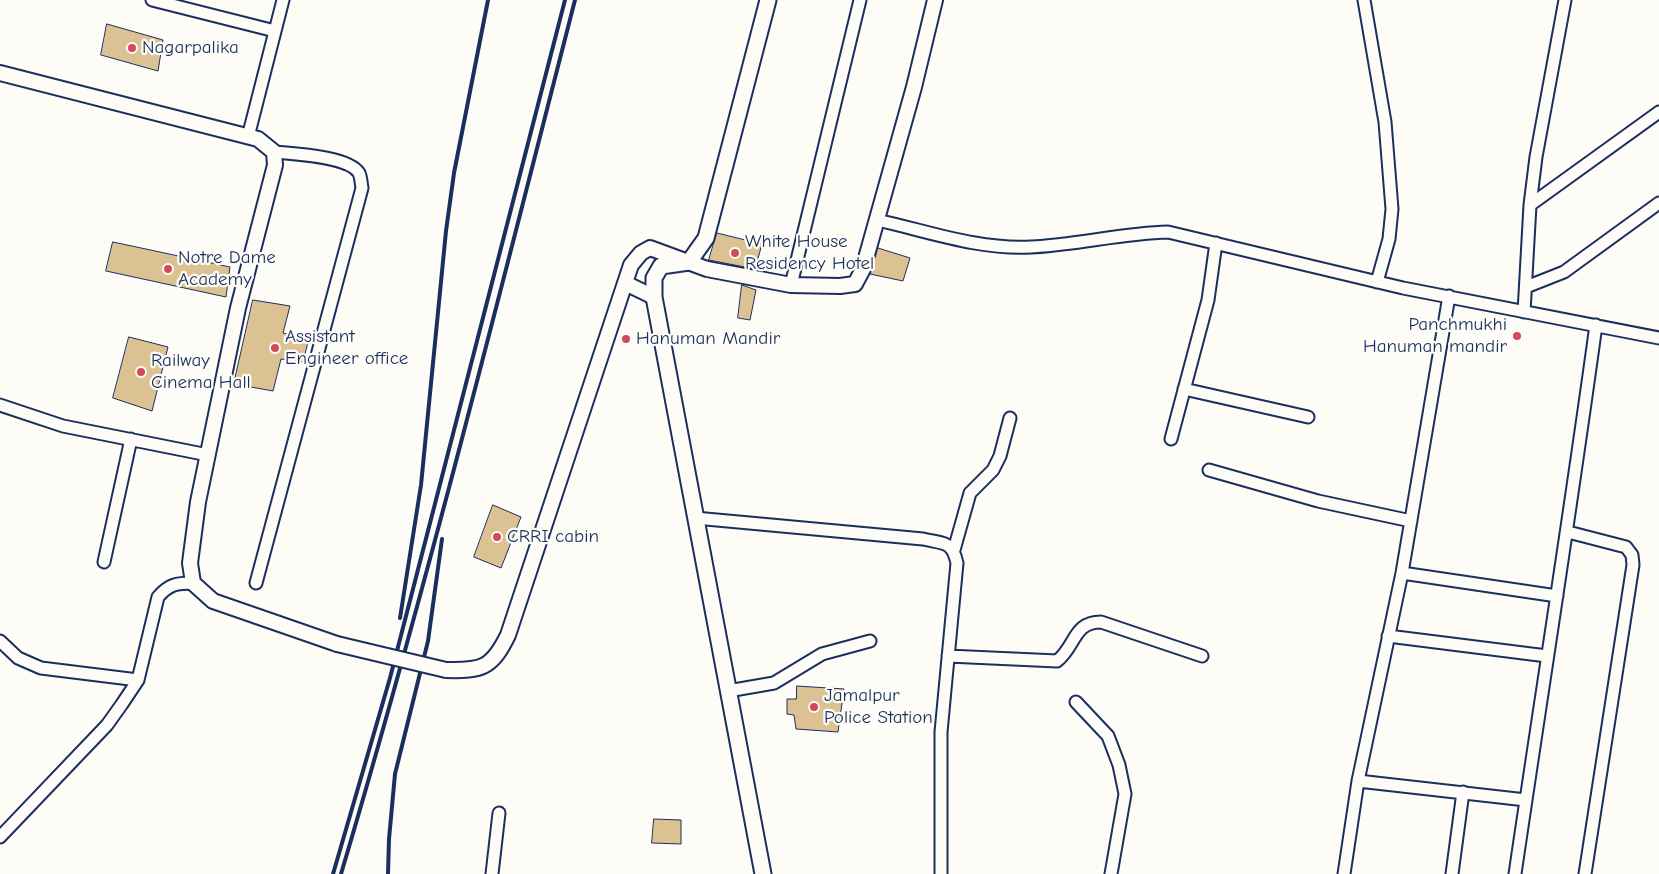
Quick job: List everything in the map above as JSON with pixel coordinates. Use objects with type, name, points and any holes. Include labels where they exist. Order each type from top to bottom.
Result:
[{"type":"main road","points":[[762,874],[654,297],[654,278],[662,266],[689,262],[706,238],[768,0]]},
{"type":"street","points":[[152,0],[275,31]]},
{"type":"street","points":[[248,137],[283,0]]},
{"type":"street","points":[[792,285],[860,0]]},
{"type":"street","points":[[274,152],[275,165],[238,308],[208,456],[190,563],[193,583],[212,601],[337,644],[446,670],[468,671],[487,665],[498,656],[508,636],[631,265],[641,253],[650,248],[707,269],[792,285],[840,286],[855,284],[863,269],[877,220],[914,87],[935,0]]},
{"type":"street","points":[[1364,0],[1385,122],[1392,209],[1390,239],[1377,282]]},
{"type":"street","points":[[1524,312],[1530,205],[1536,157],[1565,0]]},
{"type":"street","points":[[0,73],[258,139],[274,152],[329,159],[350,164],[360,174],[362,188],[256,583]]},
{"type":"street","points":[[1530,205],[1659,112]]},
{"type":"street","points":[[1526,287],[1564,272],[1659,204]]},
{"type":"street","points":[[877,220],[981,244],[1004,247],[1032,248],[1141,232],[1168,232],[1377,282],[1659,338]]},
{"type":"street","points":[[1171,439],[1208,300],[1216,243]]},
{"type":"street","points":[[625,283],[654,297]]},
{"type":"street","points":[[1344,874],[1358,781],[1402,574],[1449,296]]},
{"type":"street","points":[[1515,874],[1547,656],[1568,532],[1596,325]]},
{"type":"street","points":[[1184,389],[1308,417]]},
{"type":"street","points":[[0,405],[63,426],[208,456]]},
{"type":"street","points":[[941,874],[940,766],[957,563],[954,550],[970,493],[993,470],[1000,456],[1010,418]]},
{"type":"street","points":[[104,562],[131,440]]},
{"type":"street","points":[[1209,470],[1318,501],[1411,521]]},
{"type":"street","points":[[695,518],[923,539],[948,545],[954,550]]},
{"type":"street","points":[[1568,532],[1626,547],[1632,555],[1633,565],[1585,874]]},
{"type":"street","points":[[1402,574],[1557,596]]},
{"type":"street","points":[[0,837],[107,725],[138,680],[158,597],[166,587],[176,583],[193,583]]},
{"type":"street","points":[[948,656],[1057,661],[1066,654],[1080,628],[1089,622],[1100,622],[1202,656]]},
{"type":"street","points":[[1388,636],[1547,656]]},
{"type":"street","points":[[0,641],[18,658],[41,668],[138,680]]},
{"type":"street","points":[[728,691],[774,683],[822,654],[870,641]]},
{"type":"street","points":[[1076,702],[1108,736],[1124,782],[1125,794],[1112,874]]},
{"type":"street","points":[[1358,781],[1526,800]]},
{"type":"street","points":[[1452,874],[1463,792]]},
{"type":"street","points":[[492,874],[499,813]]},
{"type":"building","name":"Nagarpalika","points":[[107,24],[163,40],[158,71],[101,55]]},
{"type":"building","name":"White House Residency Hotel","points":[[717,233],[762,244],[755,269],[709,260]]},
{"type":"building","name":"Notre Dame Academy","points":[[113,242],[230,267],[226,297],[106,271]]},
{"type":"building","points":[[878,248],[910,258],[903,281],[870,274]]},
{"type":"building","points":[[742,285],[756,290],[750,320],[738,318]]},
{"type":"building","name":"Assistant Engineer office","points":[[253,300],[290,306],[283,333],[309,338],[303,362],[281,359],[273,391],[234,384]]},
{"type":"building","name":"Railway Cinema Hall","points":[[129,337],[168,347],[152,411],[113,398]]},
{"type":"building","name":"CRRI cabin","points":[[493,505],[521,517],[501,568],[474,557]]},
{"type":"building","name":"Jamalpur Police Station","points":[[797,686],[844,689],[838,732],[796,729],[794,715],[787,714],[787,699],[796,699]]},
{"type":"building","points":[[654,819],[681,820],[681,844],[652,843]]},
{"type":"railway","points":[[400,618],[421,485],[446,231],[454,173],[488,0]]},
{"type":"railway","points":[[333,874],[390,678],[565,0]]},
{"type":"railway","points":[[341,874],[433,547],[575,0]]},
{"type":"railway","points":[[388,874],[395,774],[428,641],[442,539]]},
{"type":"place","name":"Nagarpalika","points":[[132,48]]},
{"type":"place","name":"White House Residency Hotel","points":[[735,253]]},
{"type":"place","name":"Notre Dame Academy","points":[[168,269]]},
{"type":"place","name":"Panchmukhi Hanuman mandir","points":[[1517,336]]},
{"type":"place","name":"Hanuman Mandir","points":[[626,339]]},
{"type":"place","name":"Assistant Engineer office","points":[[275,348]]},
{"type":"place","name":"Railway Cinema Hall","points":[[141,372]]},
{"type":"place","name":"CRRI cabin","points":[[497,537]]},
{"type":"place","name":"Jamalpur Police Station","points":[[814,707]]}]
